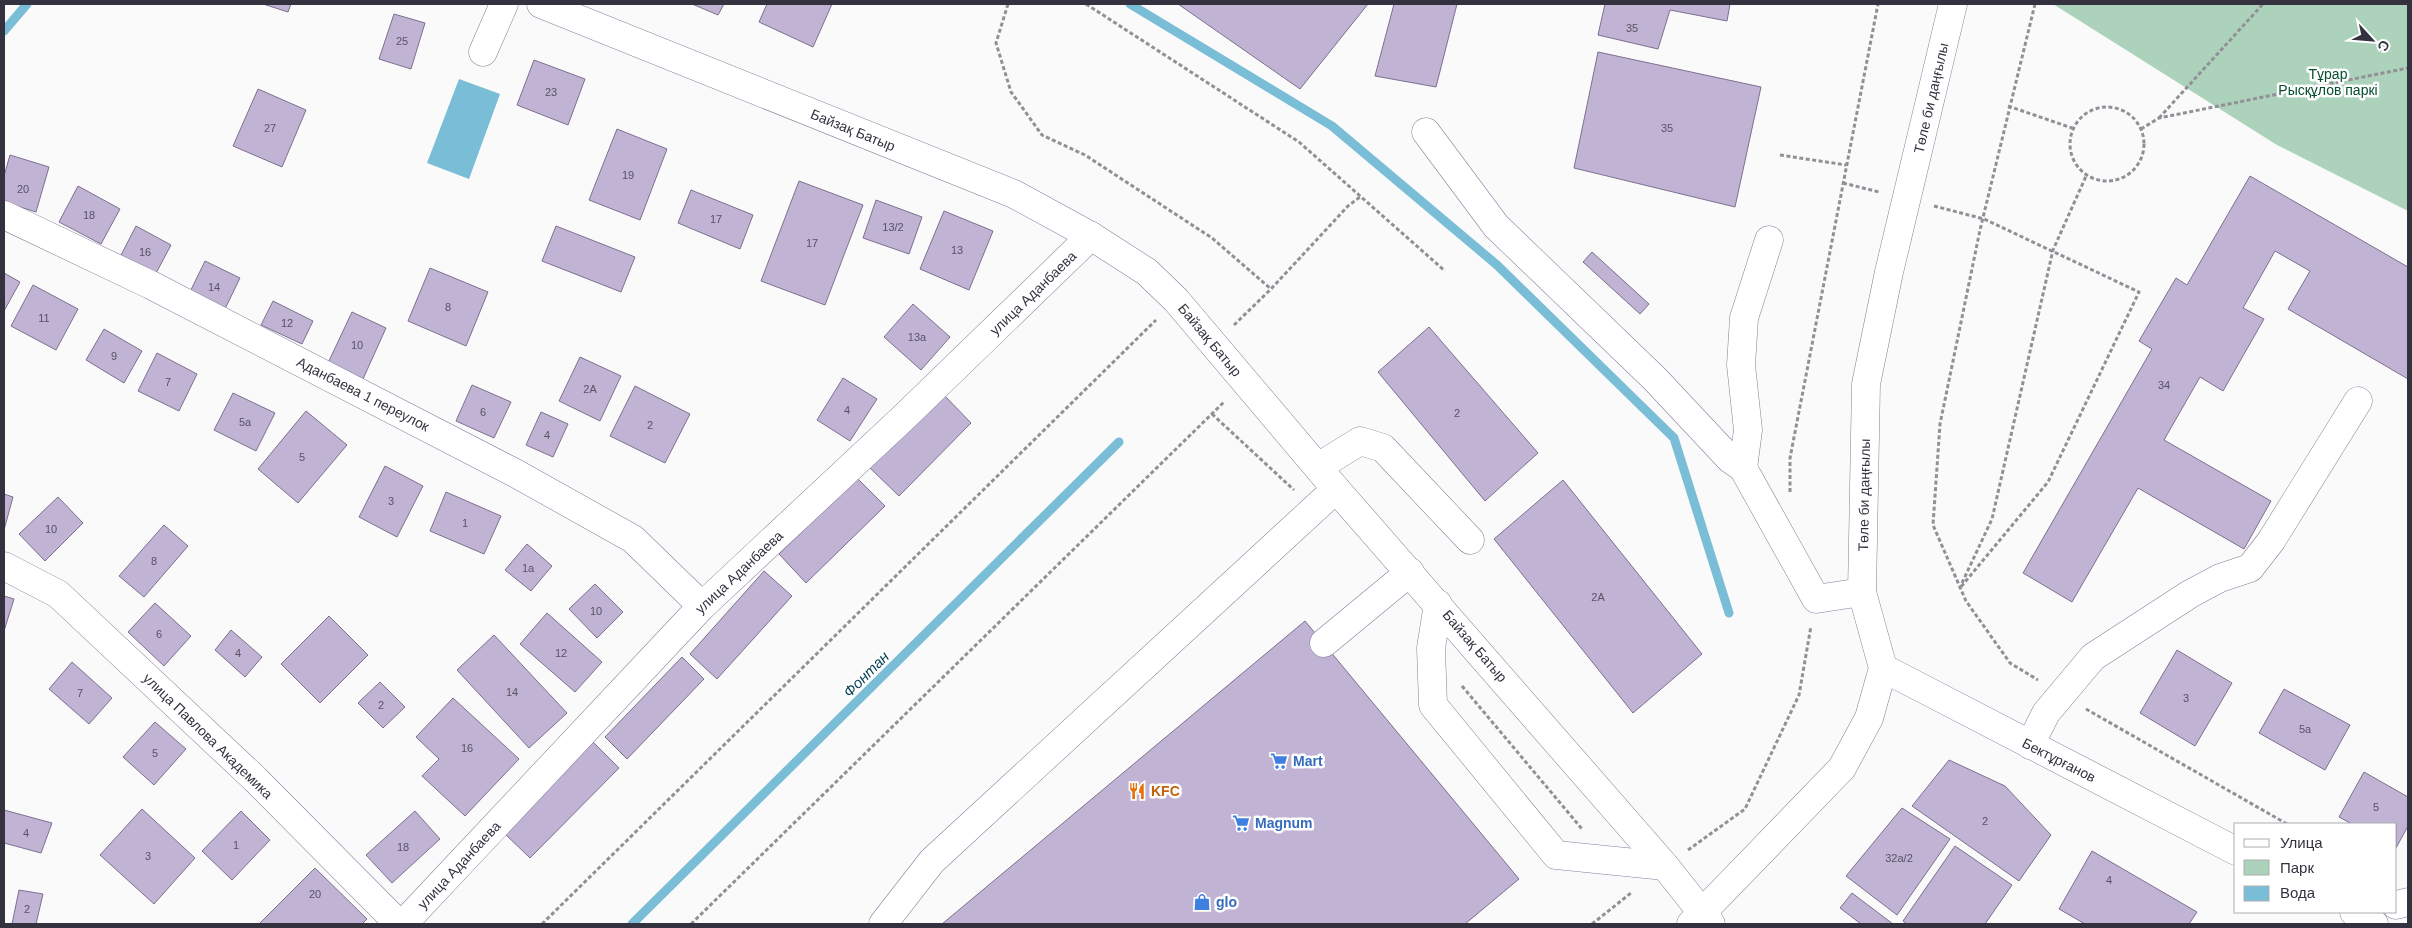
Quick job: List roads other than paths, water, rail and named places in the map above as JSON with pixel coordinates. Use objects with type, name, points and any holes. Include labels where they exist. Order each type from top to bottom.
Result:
[{"type":"street","points":[[483,52],[504,4]]},
{"type":"street","name":"Байзақ Батыр","points":[[541,4],[1014,194],[1092,236],[1147,272],[1176,300],[1336,489],[1665,866],[1702,920]]},
{"type":"street","name":"Төле би даңғылы","points":[[1883,668],[1862,592],[1866,384],[1953,4]]},
{"type":"street","points":[[1426,132],[1496,226],[1655,379],[1730,459],[1743,468],[1816,599],[1862,592]]},
{"type":"street","name":"Аданбаева 1 переулок","points":[[4,215],[151,285],[524,478],[633,539],[702,606]]},
{"type":"street","name":"улица Аданбаева","points":[[403,924],[702,606],[902,419],[1092,236]]},
{"type":"street","points":[[1743,468],[1748,430],[1741,364],[1744,318],[1769,240]]},
{"type":"street","points":[[2030,745],[2046,713],[2092,657],[2190,594],[2220,578],[2250,568],[2271,541],[2358,401]]},
{"type":"street","points":[[1318,467],[1360,441],[1383,448],[1470,540]]},
{"type":"street","points":[[883,924],[932,861],[1336,489]]},
{"type":"street","name":"улица Павлова Академика","points":[[4,566],[58,594],[255,779],[399,924]]},
{"type":"street","points":[[1324,644],[1410,572]]},
{"type":"street","points":[[1438,604],[1430,648],[1433,705],[1556,855],[1665,866]]},
{"type":"street","points":[[1702,920],[1842,768],[1869,718],[1883,668]]},
{"type":"street","name":"Бектұрғанов","points":[[1883,668],[2234,850]]},
{"type":"water","points":[[459,79],[500,94],[469,179],[427,163]]},
{"type":"waterway","points":[[4,31],[27,4]]},
{"type":"waterway","points":[[1130,4],[1332,126],[1497,265],[1674,438],[1729,613]]},
{"type":"waterway","name":"Фонтан","points":[[632,924],[1119,442]]},
{"type":"place","name":"Mart","points":[[1279,761]]},
{"type":"place","name":"KFC","points":[[1137,791]]},
{"type":"place","name":"Magnum","points":[[1241,823]]},
{"type":"place","name":"glo","points":[[1202,902]]},
{"type":"park label","name":"Тұрар Рысқұлов паркі","points":[[2328,82]]}]
